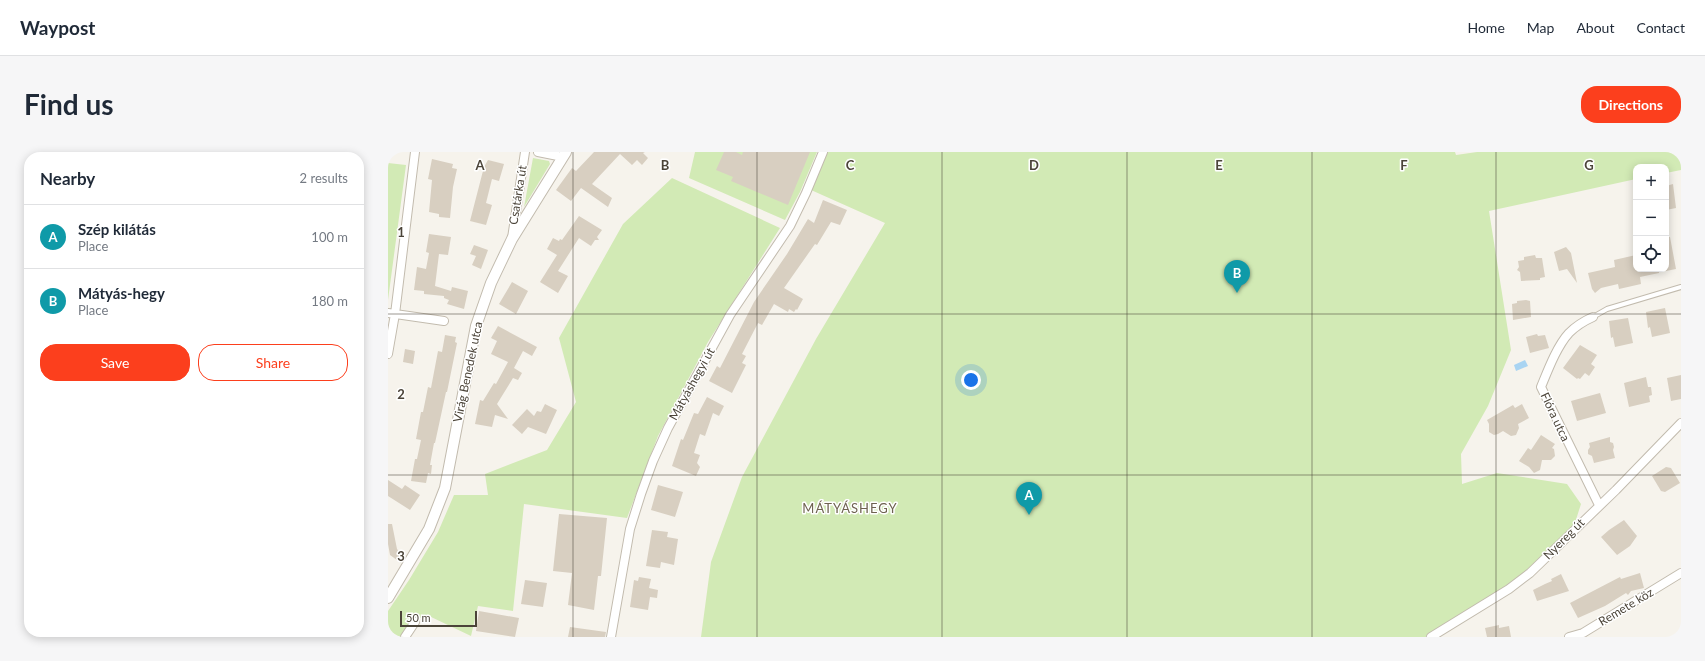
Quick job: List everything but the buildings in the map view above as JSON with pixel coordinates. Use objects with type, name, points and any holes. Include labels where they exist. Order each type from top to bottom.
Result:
[{"type":"street","points":[[388,354],[392,314],[415,152]]},
{"type":"street","name":"Csatárka út","points":[[512,239],[525,152]]},
{"type":"street","points":[[538,152],[564,154]]},
{"type":"street","name":"Mátyáshegyi út","points":[[611,637],[630,529],[653,462],[668,428],[730,315],[790,226],[823,152]]},
{"type":"street","name":"Virág Benedek utca","points":[[389,595],[429,529],[445,488],[476,326],[491,283],[512,239],[564,154]]},
{"type":"street","points":[[392,314],[444,321]]},
{"type":"street","name":"Flóra utca","points":[[1593,317],[1578,325],[1568,334],[1554,358],[1541,387],[1599,505]]},
{"type":"street","name":"Nyereg út","points":[[1431,637],[1509,589],[1530,573],[1616,490],[1681,423]]},
{"type":"street","name":"Remete köz","points":[[1569,637],[1583,633],[1681,573]]},
{"type":"street","points":[[404,637],[415,622]]},
{"type":"lane","name":"Flóra utca","points":[[1593,317],[1607,309],[1681,287]]},
{"type":"green space","points":[[695,152],[817,152],[800,192],[785,220],[689,178]]},
{"type":"green space","points":[[827,152],[1455,152],[1456,155],[1477,152],[1681,152],[1681,170],[1669,172],[1669,164],[1633,164],[1633,180],[1489,211],[1511,350],[1488,406],[1461,454],[1462,484],[1497,473],[1567,484],[1581,504],[1572,532],[1530,573],[1431,637],[701,637],[711,562],[742,477],[816,339],[885,223],[811,190]]},
{"type":"green space","points":[[533,158],[549,161],[550,164],[524,207]]},
{"type":"green space","points":[[388,163],[406,165],[388,300]]},
{"type":"green space","points":[[672,178],[780,228],[708,342],[658,436],[627,518],[524,504],[513,611],[478,606],[471,636],[429,616],[414,619],[401,637],[388,637],[388,611],[438,532],[454,495],[488,495],[485,474],[547,450],[576,402],[559,338],[623,224]]},
{"type":"water","points":[[1525,360],[1528,366],[1516,371],[1514,365]]},
{"type":"place","name":"Mátyás-hegy","points":[[1237,293]]},
{"type":"place","name":"Szép kilátás","points":[[1029,515]]},
{"type":"district","name":"MÁTYÁSHEGY","points":[[850,508]]}]
